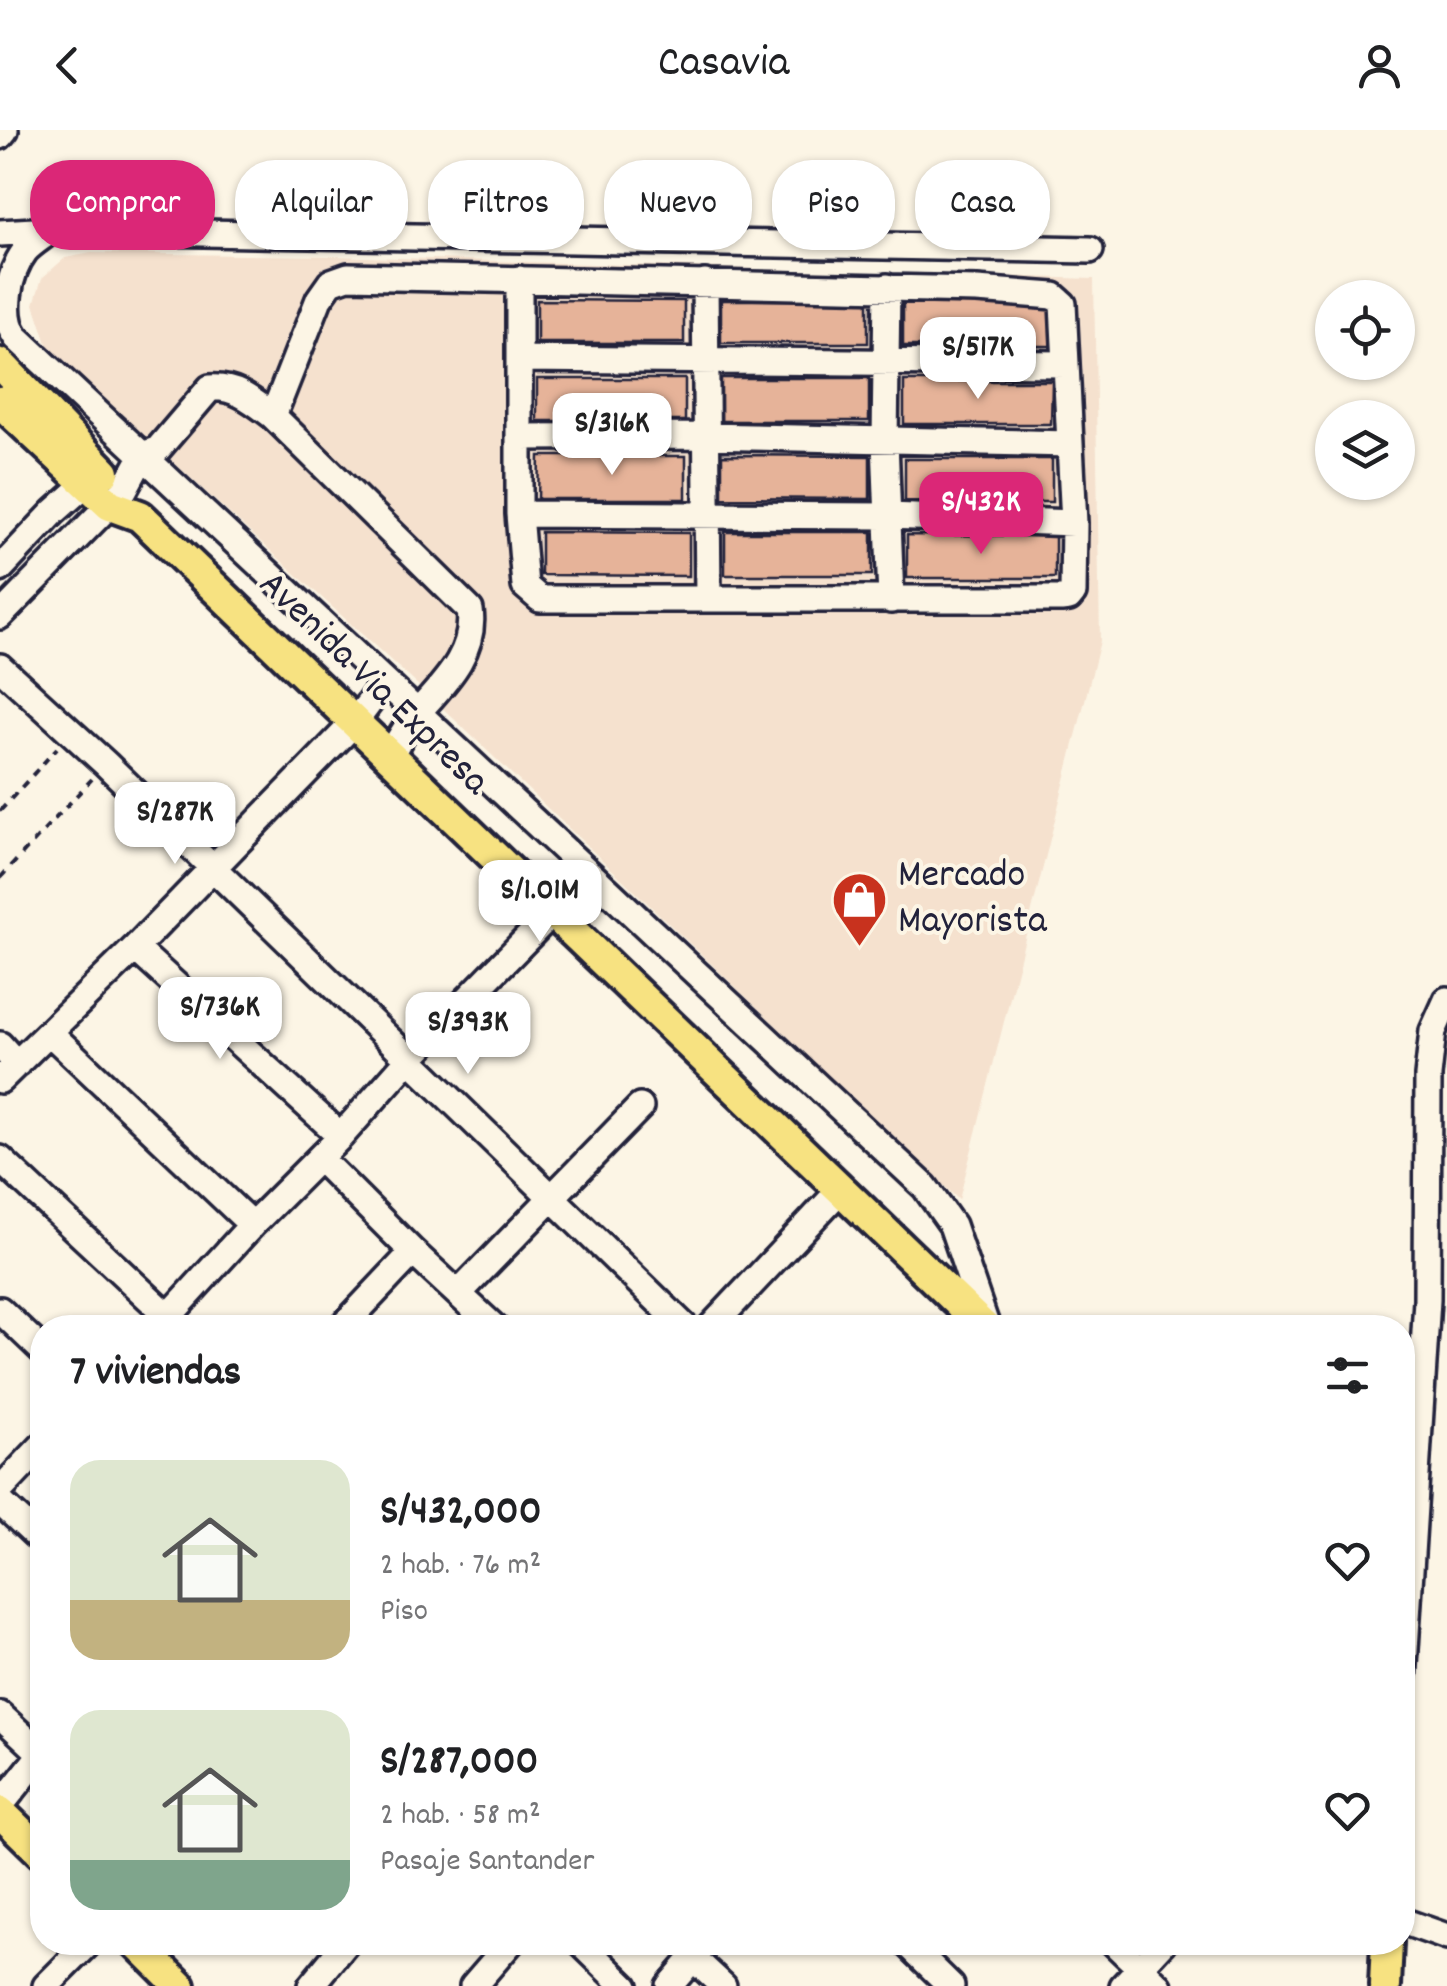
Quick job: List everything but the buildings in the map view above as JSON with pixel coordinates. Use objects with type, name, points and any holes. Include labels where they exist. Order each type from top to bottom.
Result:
[{"type":"main road","points":[[0,364],[94,477]]},
{"type":"main road","points":[[0,402],[94,477]]},
{"type":"main road","name":"Avenida Via Expresa","points":[[94,477],[972,1315]]},
{"type":"main road","points":[[1,1813],[30,1841]]},
{"type":"main road","points":[[152,1955],[180,1986]]},
{"type":"main road","points":[[1385,1986],[1386,1955]]},
{"type":"street","points":[[0,136],[5,130]]},
{"type":"street","points":[[0,233],[30,231]]},
{"type":"street","points":[[215,233],[1090,250]]},
{"type":"street","points":[[30,248],[6,303],[9,328],[925,1187],[952,1225],[982,1315]]},
{"type":"street","points":[[272,416],[318,299],[331,282],[348,276],[519,278],[887,288],[1054,296],[1062,304],[1066,364],[1074,523],[1073,592],[1068,598],[540,599],[525,586],[520,514],[519,278]]},
{"type":"street","points":[[705,283],[708,599]]},
{"type":"street","points":[[887,288],[891,600]]},
{"type":"street","points":[[519,358],[1066,364]]},
{"type":"street","points":[[0,616],[124,504],[144,456],[158,449],[210,388],[225,387],[247,396],[272,416],[470,610],[472,628],[465,652],[432,698],[416,713],[389,758]]},
{"type":"street","points":[[519,438],[705,436],[1070,444]]},
{"type":"street","points":[[3,561],[94,477]]},
{"type":"street","points":[[520,514],[888,516],[1074,523]]},
{"type":"street","points":[[0,667],[106,764],[672,1315]]},
{"type":"street","points":[[5,1063],[50,1033],[136,948],[354,722],[384,683]]},
{"type":"street","points":[[170,1315],[410,1058],[551,914]]},
{"type":"street","points":[[136,948],[341,1136]]},
{"type":"street","points":[[1415,1336],[1428,1076],[1433,1031],[1447,1000]]},
{"type":"street","points":[[50,1033],[252,1225]]},
{"type":"street","points":[[460,1293],[640,1107]]},
{"type":"street","points":[[319,1158],[482,1315]]},
{"type":"street","points":[[0,1160],[157,1315]]},
{"type":"street","points":[[722,1315],[841,1189]]},
{"type":"street","points":[[353,1315],[413,1252]]},
{"type":"street","points":[[0,1310],[30,1339]]},
{"type":"street","points":[[0,1490],[30,1459]]},
{"type":"street","points":[[0,1502],[30,1530]]},
{"type":"street","points":[[0,1715],[30,1743]]},
{"type":"street","points":[[1,1813],[30,1771]]},
{"type":"street","points":[[1415,1926],[1447,1937]]},
{"type":"street","points":[[46,1986],[77,1955]]},
{"type":"street","points":[[310,1986],[337,1955]]},
{"type":"street","points":[[473,1986],[500,1955]]},
{"type":"street","points":[[593,1955],[625,1986]]},
{"type":"street","points":[[669,1986],[696,1955]]},
{"type":"street","points":[[703,1955],[723,1986]]},
{"type":"street","points":[[919,1955],[951,1986]]},
{"type":"street","points":[[1123,1955],[1141,1980],[1156,1955]]},
{"type":"path","points":[[0,810],[72,732]]},
{"type":"path","points":[[0,878],[106,764]]},
{"type":"shaded area","name":"Mercado Mayorista","points":[[91,253],[331,256],[1094,279],[1100,641],[959,1200],[432,698],[49,349],[34,304],[42,278],[65,258]]},
{"type":"place","name":"Mercado Mayorista","points":[[859,949]]}]
